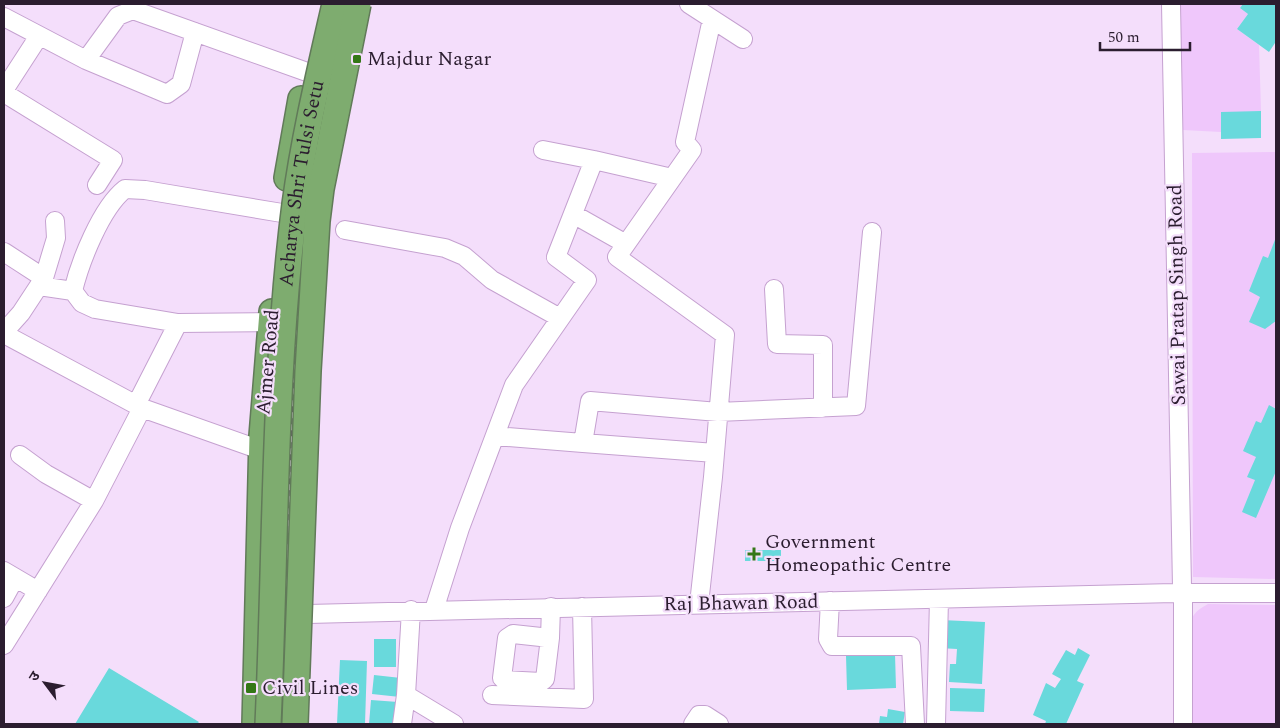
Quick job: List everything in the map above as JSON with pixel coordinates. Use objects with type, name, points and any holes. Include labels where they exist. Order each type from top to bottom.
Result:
[{"type":"highway","name":"Ajmer Road","points":[[255,724],[262,436],[271,322],[282,213],[293,140],[324,4]]},
{"type":"highway","name":"Acharya Shri Tulsi Setu","points":[[268,724],[277,440],[295,203],[334,4]]},
{"type":"highway","name":"Acharya Shri Tulsi Setu","points":[[295,724],[308,371],[317,221],[321,189],[358,4]]},
{"type":"highway","points":[[300,724],[308,614],[317,363],[326,219],[336,153],[367,4]]},
{"type":"highway","points":[[310,61],[356,63]]},
{"type":"street","points":[[689,4],[743,40]]},
{"type":"street","name":"Sawai Pratap Singh Road","points":[[1171,4],[1183,724]]},
{"type":"street","points":[[86,60],[118,16],[132,10],[196,32],[310,61]]},
{"type":"street","points":[[4,17],[86,60],[167,94],[182,84],[196,32]]},
{"type":"street","points":[[699,604],[725,335],[617,257],[692,150],[686,142],[712,19]]},
{"type":"street","points":[[40,36],[4,92],[114,160],[97,185]]},
{"type":"street","points":[[543,150],[672,178]]},
{"type":"street","points":[[434,610],[460,528],[514,385],[587,280],[556,257],[594,160]]},
{"type":"street","points":[[73,291],[78,268],[98,226],[116,196],[124,189],[145,190],[282,213]]},
{"type":"street","points":[[573,214],[626,244]]},
{"type":"street","points":[[55,221],[56,238],[41,282],[21,313],[4,333],[139,406],[255,448],[263,449]]},
{"type":"street","points":[[345,230],[445,248],[464,256],[492,280],[560,318]]},
{"type":"street","points":[[584,443],[590,400],[718,412],[856,406],[872,232]]},
{"type":"street","points":[[4,252],[41,282],[73,291],[82,303],[95,309],[178,322],[271,322]]},
{"type":"street","points":[[774,289],[778,344],[823,345],[823,408]]},
{"type":"street","points":[[4,645],[94,501],[178,322]]},
{"type":"street","points":[[495,436],[715,454]]},
{"type":"street","points":[[20,455],[46,474],[94,501]]},
{"type":"street","points":[[4,598],[9,574],[38,592]]},
{"type":"street","name":"Raj Bhawan Road","points":[[259,613],[308,614],[411,610],[1181,593],[1276,593]]},
{"type":"street","points":[[936,724],[938,599]]},
{"type":"street","points":[[830,601],[828,639],[832,646],[911,646],[915,724]]},
{"type":"street","points":[[492,695],[584,699],[582,606]]},
{"type":"street","points":[[550,638],[551,608]]},
{"type":"street","points":[[402,724],[406,695],[411,610]]},
{"type":"street","points":[[406,695],[454,724]]},
{"type":"street","points":[[693,724],[699,715],[705,715],[719,724]]},
{"type":"shaded area","points":[[1180,4],[1243,4],[1240,8],[1248,14],[1237,29],[1259,45],[1261,111],[1221,132],[1183,130]]},
{"type":"shaded area","points":[[1276,152],[1276,579],[1193,577],[1192,153]]},
{"type":"shaded area","points":[[1208,604],[1276,605],[1276,724],[1190,724],[1188,631],[1194,614]]},
{"type":"building","points":[[1243,4],[1276,4],[1276,44],[1269,52],[1237,29],[1248,14],[1240,8]]},
{"type":"building","points":[[1261,111],[1261,138],[1221,139],[1221,112]]},
{"type":"building","points":[[1276,237],[1276,321],[1265,329],[1249,322],[1260,297],[1249,291],[1263,256],[1268,258]]},
{"type":"building","points":[[1269,405],[1276,409],[1276,471],[1256,518],[1242,512],[1255,480],[1247,477],[1256,457],[1243,451],[1256,421],[1261,423]]},
{"type":"building","points":[[745,550],[781,550],[781,561],[745,561]]},
{"type":"building","points":[[941,620],[985,622],[982,684],[949,682],[950,664],[956,664],[957,649],[939,648]]},
{"type":"building","points":[[374,639],[396,639],[396,667],[374,667]]},
{"type":"building","points":[[1078,648],[1090,655],[1077,681],[1084,684],[1066,724],[1045,724],[1046,721],[1033,715],[1046,683],[1055,688],[1061,679],[1052,674],[1066,650],[1075,655]]},
{"type":"building","points":[[895,654],[896,688],[847,690],[846,656]]},
{"type":"building","points":[[340,660],[367,661],[365,724],[337,724]]},
{"type":"building","points":[[109,668],[199,722],[197,724],[75,724]]},
{"type":"building","points":[[374,675],[401,678],[400,697],[372,694]]},
{"type":"building","points":[[950,688],[985,689],[984,712],[950,711]]},
{"type":"building","points":[[371,700],[398,702],[396,724],[369,724]]},
{"type":"building","points":[[888,709],[905,712],[903,724],[879,724],[880,716],[887,717]]},
{"type":"railway","points":[[278,724],[298,251],[307,190],[345,4]]},
{"type":"railway","points":[[289,724],[308,248],[332,108],[354,4]]},
{"type":"place","name":"Majdur Nagar","points":[[357,59]]},
{"type":"place","name":"Government Homeopathic Centre","points":[[754,554]]},
{"type":"place","name":"Civil Lines","points":[[251,688]]}]
